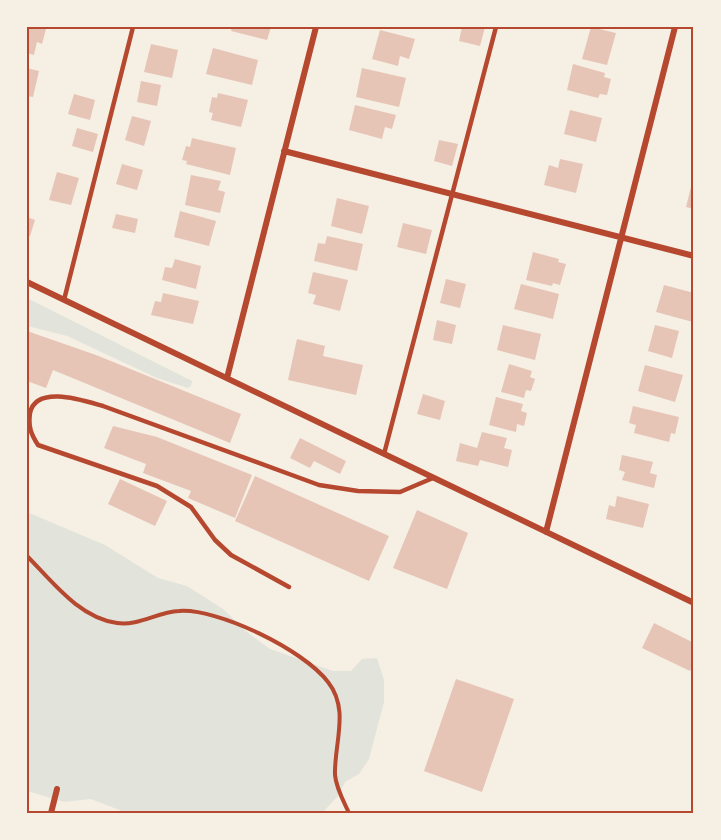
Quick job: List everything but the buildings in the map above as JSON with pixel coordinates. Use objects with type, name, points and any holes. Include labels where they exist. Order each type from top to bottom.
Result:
[{"type":"street","points":[[227,378],[316,27]]},
{"type":"street","points":[[546,532],[675,27]]},
{"type":"street","points":[[284,151],[452,196],[694,256]]},
{"type":"street","points":[[27,282],[694,603]]},
{"type":"street","points":[[51,813],[57,789]]},
{"type":"lane","points":[[64,300],[133,27]]},
{"type":"lane","points":[[384,454],[496,27]]},
{"type":"lane","points":[[289,587],[231,555],[214,540],[191,507],[157,486],[38,445],[28,423],[31,408],[40,399],[75,399],[145,420],[319,485],[358,492],[399,492],[433,478]]},
{"type":"path","points":[[27,556],[82,609],[105,620],[134,624],[176,611],[199,610],[256,633],[306,662],[328,682],[339,704],[335,776],[349,813]]},
{"type":"shaded area","points":[[27,298],[192,381],[191,386],[188,388],[157,378],[67,336],[27,326]]},
{"type":"shaded area","points":[[27,512],[105,545],[158,578],[187,586],[223,609],[247,632],[270,649],[333,671],[351,671],[362,659],[377,658],[384,680],[384,702],[369,759],[359,774],[345,782],[338,796],[322,813],[127,813],[91,799],[64,802],[27,791]]}]
